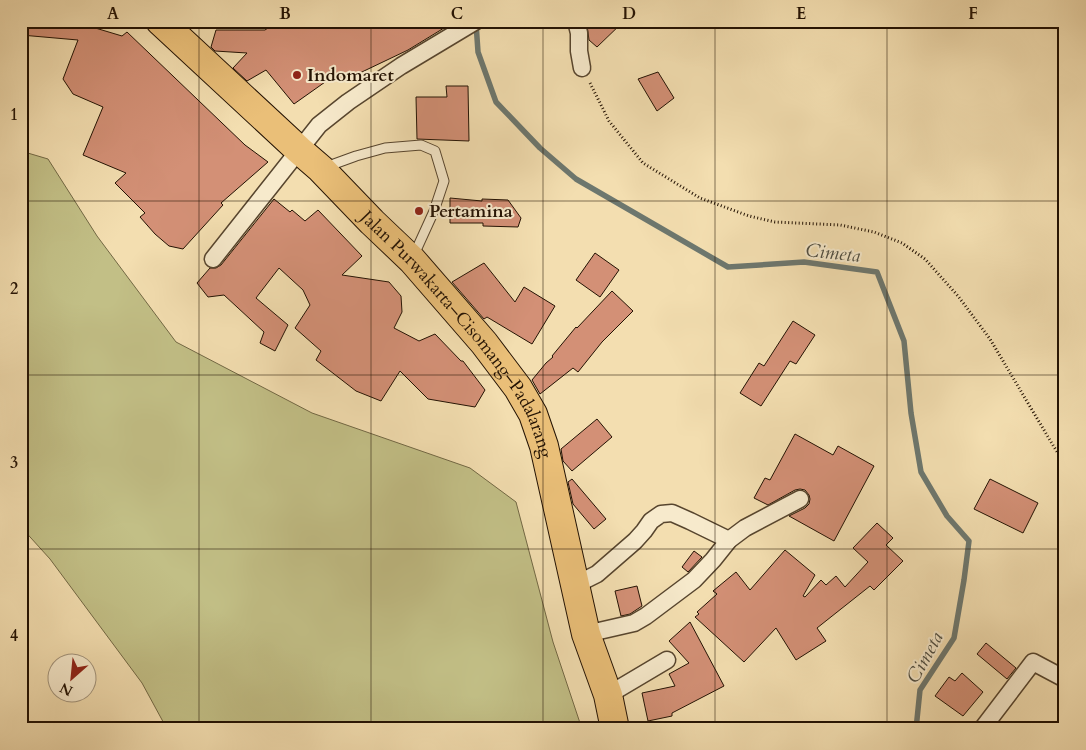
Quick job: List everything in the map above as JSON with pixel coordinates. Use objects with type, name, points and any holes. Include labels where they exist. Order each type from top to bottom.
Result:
[{"type":"highway","name":"Jalan Purwakarta–Cisomang–Padalarang","points":[[160,21],[321,169],[412,260],[484,343],[518,388],[533,414],[544,446],[586,634],[608,695],[615,729]]},
{"type":"street","points":[[213,260],[319,124],[402,66],[476,21]]},
{"type":"street","points":[[576,21],[582,68]]},
{"type":"street","points":[[586,634],[634,623],[646,616],[694,580],[713,560],[728,540],[745,528],[800,499]]},
{"type":"street","points":[[575,585],[597,574],[635,541],[650,521],[661,514],[672,514],[690,520],[728,540]]},
{"type":"street","points":[[608,695],[667,660]]},
{"type":"street","points":[[982,729],[1033,662],[1065,679]]},
{"type":"lane","points":[[321,169],[385,148],[421,145],[434,151],[444,181],[434,211],[412,260]]},
{"type":"path","points":[[582,68],[609,121],[643,163],[700,198],[748,216],[775,222],[840,225],[874,232],[902,243],[925,259],[958,296],[990,339],[1065,464]]},
{"type":"shaded area","points":[[21,151],[48,159],[97,236],[176,342],[312,413],[470,468],[516,502],[553,642],[582,729],[167,729],[142,683],[50,559],[21,527]]},
{"type":"building","points":[[21,21],[72,21],[122,36],[127,32],[245,145],[268,162],[221,203],[223,205],[183,249],[169,246],[140,217],[145,213],[115,183],[126,173],[83,155],[103,107],[73,94],[63,79],[78,40],[21,35]]},
{"type":"building","points":[[278,21],[440,21],[444,28],[408,50],[343,81],[335,75],[294,104],[266,70],[247,81],[233,68],[247,53],[215,51],[211,47],[216,30],[265,30]]},
{"type":"building","points":[[592,21],[624,21],[597,47],[589,40],[587,25]]},
{"type":"building","points":[[658,72],[674,98],[657,111],[638,79]]},
{"type":"building","points":[[446,86],[468,86],[469,141],[417,139],[416,97],[447,97]]},
{"type":"building","points":[[450,198],[482,201],[482,199],[508,200],[521,218],[518,227],[483,226],[483,223],[450,223]]},
{"type":"building","points":[[274,199],[305,221],[318,210],[362,256],[342,275],[389,282],[401,296],[402,312],[394,328],[419,341],[435,334],[463,361],[485,390],[475,407],[428,399],[400,371],[381,401],[356,391],[316,360],[321,351],[295,328],[310,305],[303,290],[279,268],[256,298],[288,325],[275,351],[260,343],[264,332],[224,295],[208,297],[197,283],[210,268],[216,268],[221,265]]},
{"type":"building","points":[[595,253],[619,270],[600,297],[576,280]]},
{"type":"building","points":[[484,263],[515,302],[524,287],[555,306],[532,344],[487,317],[484,319],[452,282]]},
{"type":"building","points":[[612,291],[633,311],[602,342],[578,372],[573,368],[540,394],[532,380],[576,327]]},
{"type":"building","points":[[793,321],[815,335],[796,364],[790,361],[761,406],[740,393],[759,363],[764,366]]},
{"type":"building","points":[[597,419],[612,437],[572,471],[563,461],[561,449]]},
{"type":"building","points":[[795,434],[833,455],[838,446],[874,466],[834,541],[789,516],[809,504],[809,495],[805,490],[795,490],[768,505],[754,498],[765,478],[770,480]]},
{"type":"building","points":[[572,479],[606,519],[594,529],[573,504],[568,482]]},
{"type":"building","points":[[990,479],[1038,503],[1023,533],[974,509]]},
{"type":"building","points":[[877,523],[893,538],[886,545],[903,561],[874,590],[870,586],[817,628],[826,641],[796,660],[776,628],[744,662],[695,617],[699,614],[697,612],[717,594],[713,591],[736,572],[750,590],[785,550],[815,575],[803,596],[805,597],[821,580],[826,585],[836,576],[845,587],[868,562],[853,548]]},
{"type":"building","points":[[694,551],[702,557],[688,572],[682,567]]},
{"type":"building","points":[[637,586],[642,606],[630,614],[621,616],[615,591]]},
{"type":"building","points":[[690,622],[724,686],[672,713],[672,716],[648,721],[642,693],[675,686],[669,674],[689,663],[669,641]]},
{"type":"building","points":[[986,643],[1016,668],[1007,679],[977,654]]},
{"type":"building","points":[[962,673],[983,692],[963,716],[935,696],[949,677],[955,681]]},
{"type":"waterway","name":"Cimeta","points":[[476,23],[478,52],[496,102],[540,148],[576,179],[728,267],[804,262],[877,272],[904,341],[911,413],[921,472],[947,516],[969,541],[954,638],[920,690],[916,729]]},
{"type":"place","name":"Indomaret","points":[[297,75]]},
{"type":"place","name":"Pertamina","points":[[419,211]]}]
